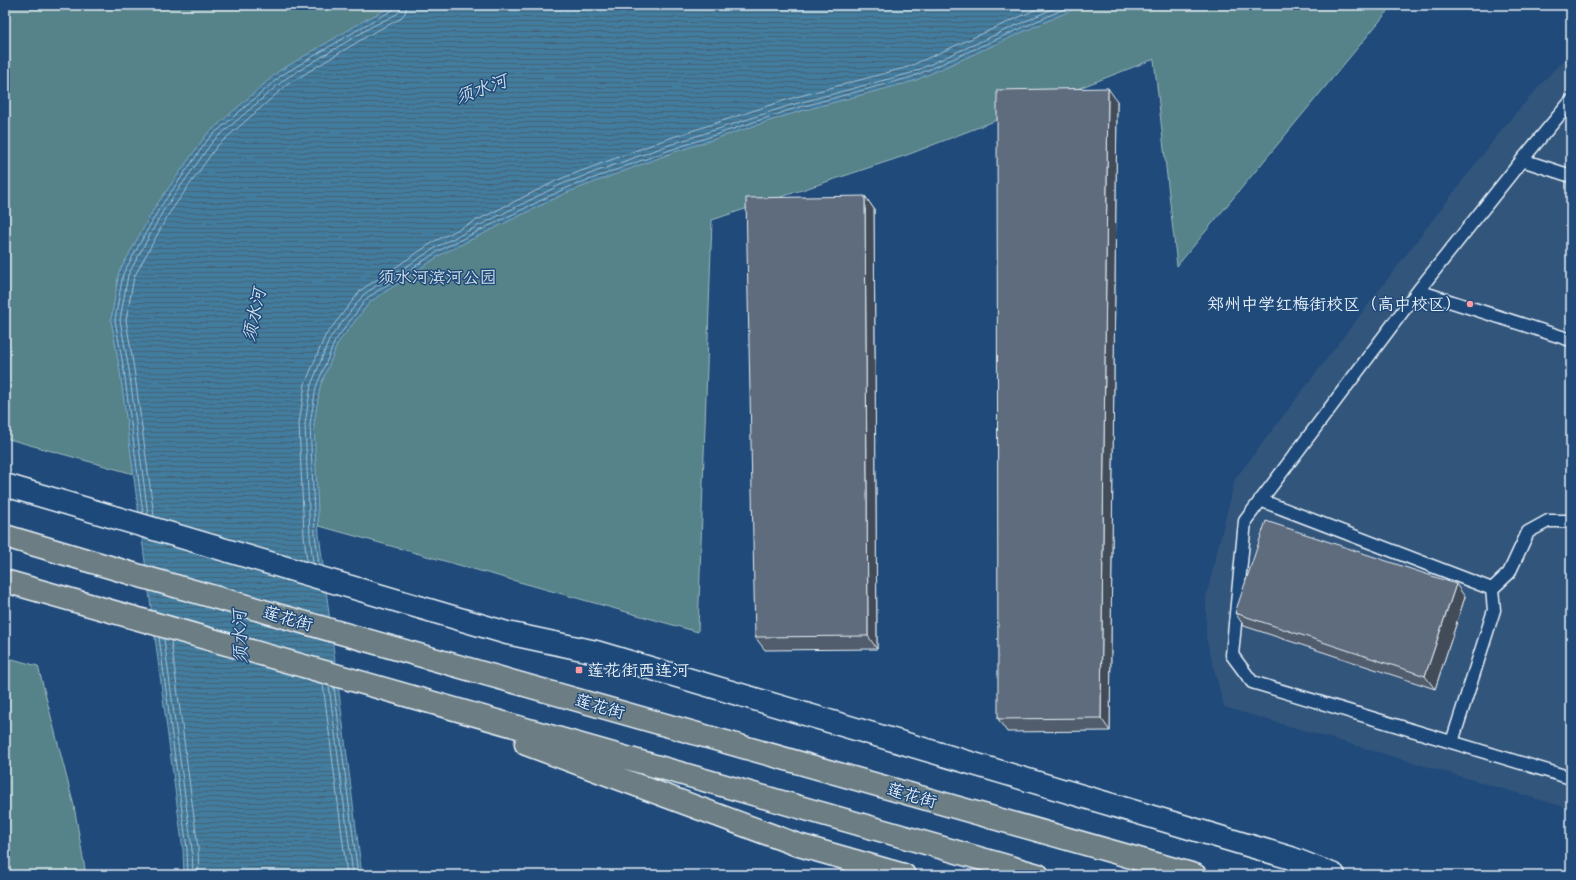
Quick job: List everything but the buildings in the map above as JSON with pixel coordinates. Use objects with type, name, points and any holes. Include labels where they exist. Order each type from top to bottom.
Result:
[{"type":"main road","name":"莲花街","points":[[5,536],[1195,875]]},
{"type":"main road","points":[[5,581],[1038,875]]},
{"type":"main road","points":[[379,688],[795,844],[878,872],[904,875]]},
{"type":"street","points":[[5,486],[507,633],[596,652],[1291,858],[1334,875]]},
{"type":"lane","points":[[1571,101],[1418,290],[1245,521],[1232,654],[1252,682],[1571,778]]},
{"type":"lane","points":[[1522,160],[1571,176]]},
{"type":"lane","points":[[1418,290],[1571,340]]},
{"type":"lane","points":[[1260,500],[1492,589]]},
{"type":"lane","points":[[1492,589],[1509,573],[1528,532],[1548,522],[1571,522]]},
{"type":"lane","points":[[1452,742],[1494,610],[1492,589]]},
{"type":"shaded area","name":"郑州中学红梅街校区（高中校区）","points":[[1571,53],[1571,809],[1224,707],[1206,638],[1206,596],[1235,479],[1502,129],[1550,74]]},
{"type":"green space","name":"须水河滨河公园","points":[[5,5],[1393,5],[1177,266],[1154,59],[907,155],[712,220],[698,632],[5,438]]},
{"type":"green space","points":[[5,657],[38,666],[74,806],[86,875],[5,875]]},
{"type":"water","name":"须水河","points":[[395,5],[1083,5],[914,81],[794,113],[672,153],[566,193],[442,254],[370,302],[338,343],[320,387],[314,424],[319,534],[362,875],[184,875],[183,850],[120,372],[111,320],[119,272],[155,207],[206,135],[279,71],[367,19]]},
{"type":"place","name":"郑州中学红梅街校区（高中校区）","points":[[1470,304]]},
{"type":"place","name":"莲花街西连河","points":[[579,670]]}]
